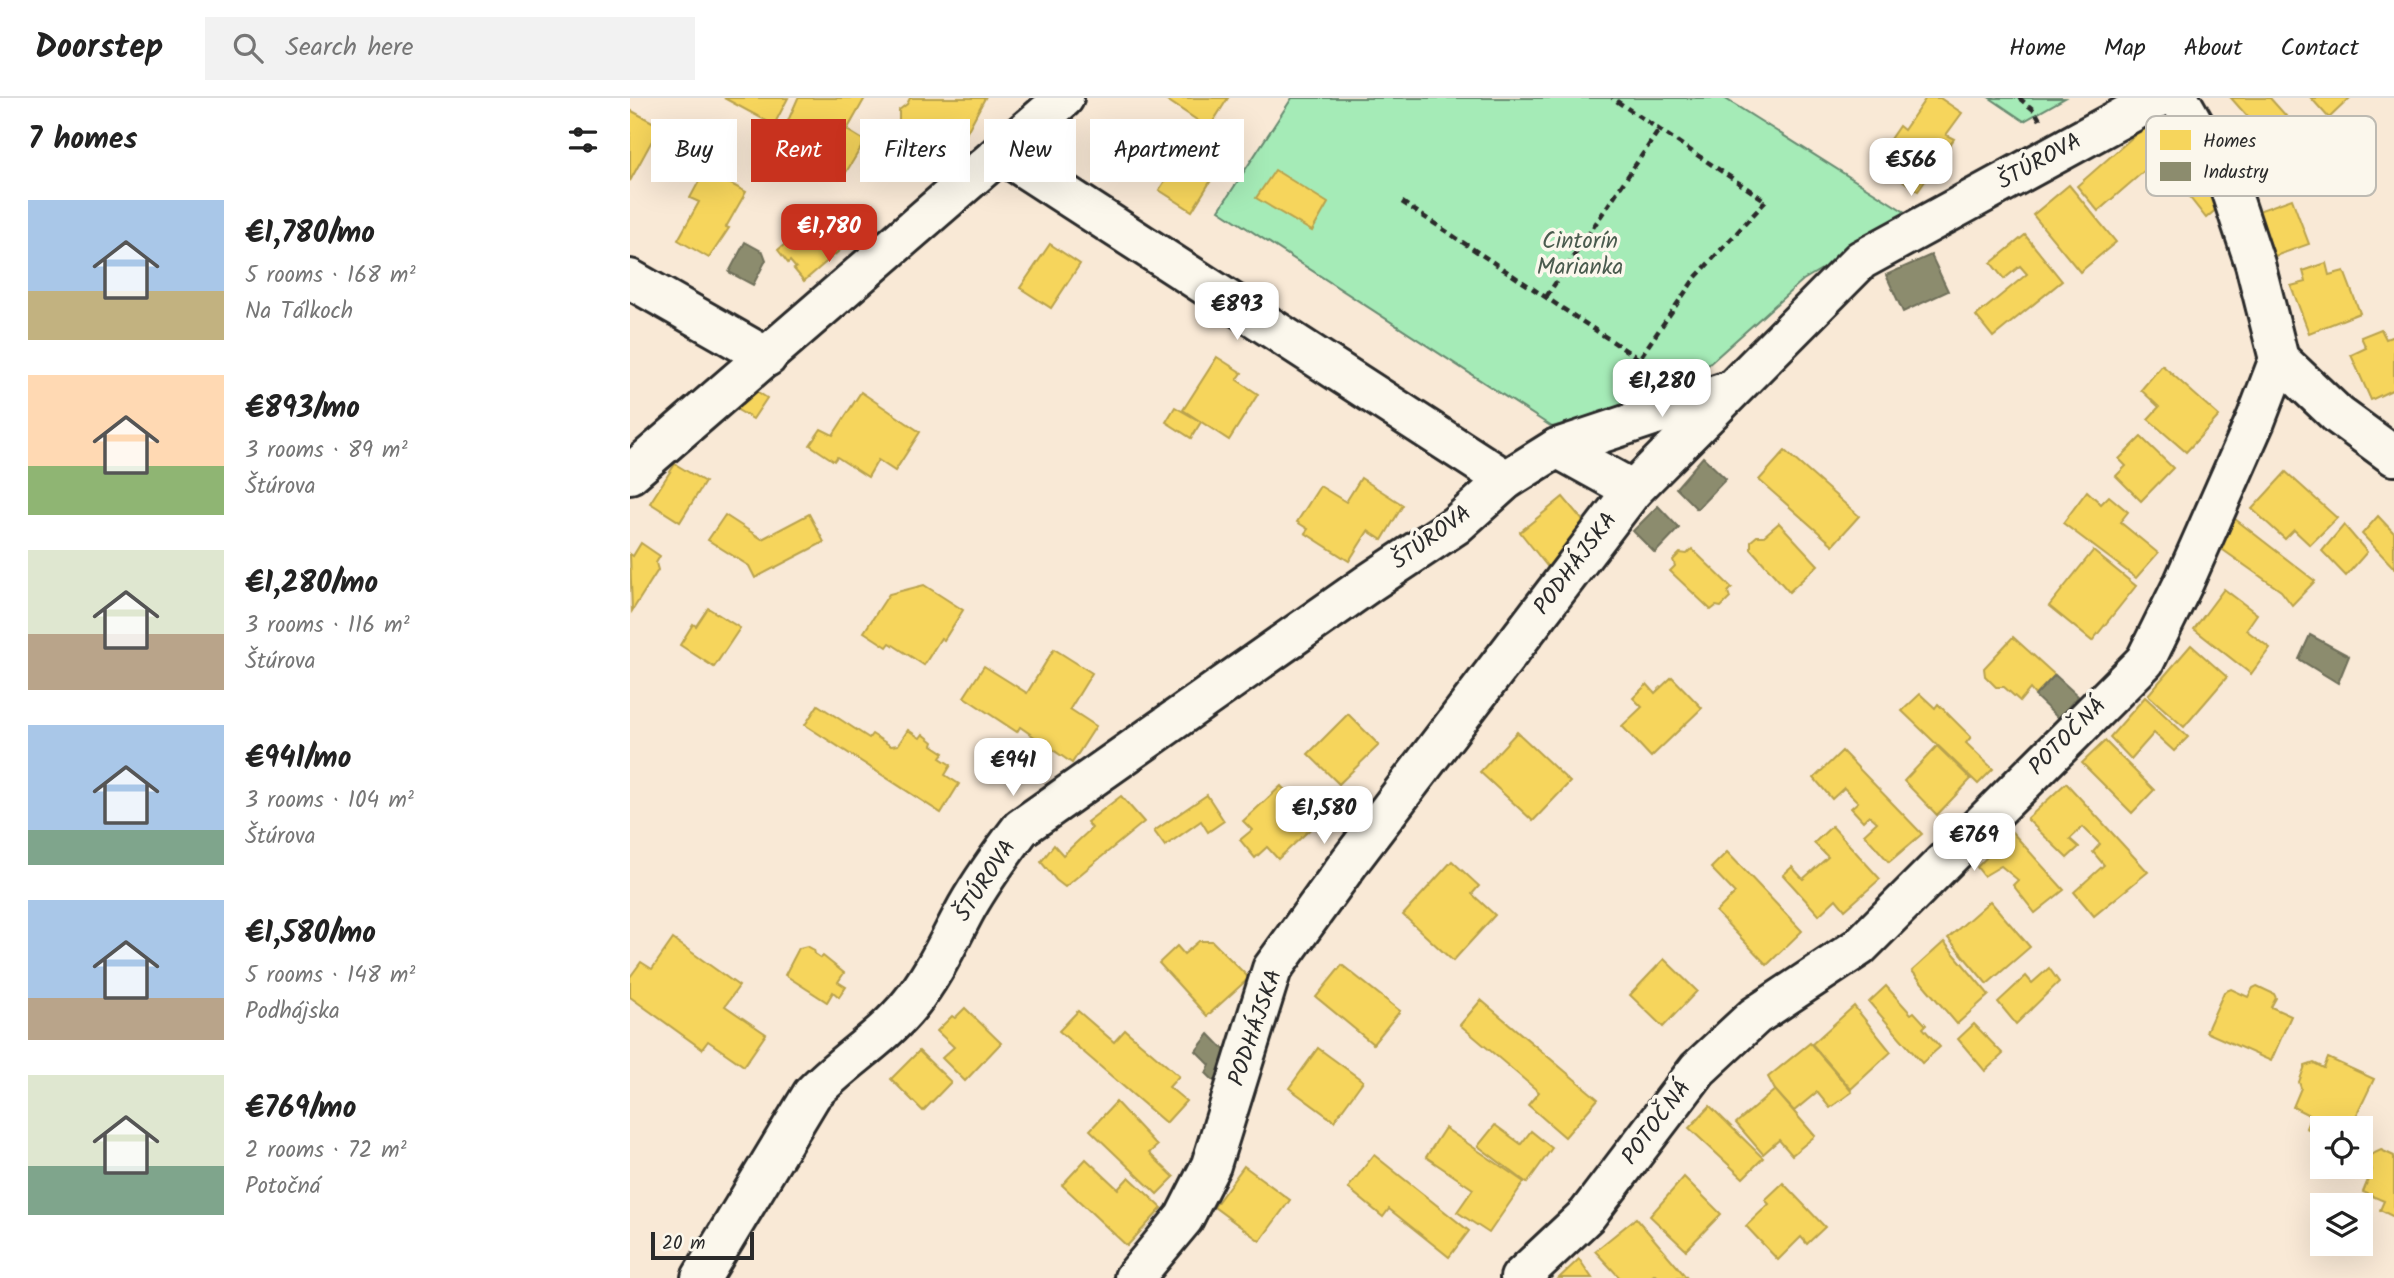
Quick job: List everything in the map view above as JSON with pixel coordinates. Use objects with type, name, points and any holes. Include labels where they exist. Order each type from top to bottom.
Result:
[{"type":"street","points":[[1040,119],[1064,98]]},
{"type":"street","name":"ŠTÚROVA","points":[[1633,490],[1861,260],[2158,98]]},
{"type":"street","points":[[2179,98],[2189,116]]},
{"type":"street","points":[[630,474],[984,168]]},
{"type":"street","points":[[1046,182],[1506,480]]},
{"type":"street","points":[[2232,196],[2255,264],[2279,359],[2338,415],[2394,456]]},
{"type":"street","points":[[630,279],[767,357]]},
{"type":"street","name":"POTOČNÁ","points":[[1520,1278],[1587,1215],[1698,1069],[1755,1016],[1859,947],[2145,661],[2184,582],[2251,432],[2279,359]]},
{"type":"street","name":"ŠTÚROVA","points":[[701,1278],[813,1094],[830,1076],[878,1038],[910,1004],[927,980],[968,906],[1021,828],[1457,524],[1506,480],[1557,448],[1732,390]]},
{"type":"street","points":[[1557,448],[1633,490]]},
{"type":"street","name":"PODHÁJSKA","points":[[1134,1278],[1184,1218],[1211,1165],[1272,969],[1350,860],[1633,490]]},
{"type":"path","points":[[1402,202],[1639,359],[1695,278],[1766,201],[1612,98]]},
{"type":"path","points":[[1546,297],[1659,130]]},
{"type":"green space","name":"Cintorín Marianka","points":[[1292,98],[1724,98],[1905,212],[1854,250],[1803,280],[1678,392],[1552,427],[1219,210],[1237,182],[1244,182],[1244,172]]},
{"type":"green space","points":[[1990,98],[2065,98],[2024,121]]},
{"type":"building: Homes","points":[[724,98],[788,98],[777,119],[763,119]]},
{"type":"building: Homes","points":[[798,98],[865,98],[847,130],[860,138],[860,149],[846,172],[846,119],[789,119]]},
{"type":"building: Homes","points":[[910,98],[985,98],[970,126],[970,119],[899,119],[899,110]]},
{"type":"building: Homes","points":[[1164,98],[1228,98],[1215,119],[1196,119]]},
{"type":"building: Homes","points":[[1926,98],[1940,98],[1962,113],[1946,135],[1954,139],[1918,191],[1875,161],[1899,126],[1904,130]]},
{"type":"building: Homes","points":[[2231,98],[2270,98],[2286,116],[2247,116]]},
{"type":"building: Homes","points":[[2311,98],[2350,98],[2331,116],[2327,116]]},
{"type":"building: Homes","points":[[630,110],[651,121],[651,142],[630,181]]},
{"type":"building: Homes","points":[[2146,125],[2146,169],[2098,211],[2077,186]]},
{"type":"building: Homes","points":[[1275,170],[1328,203],[1312,231],[1256,198]]},
{"type":"building: Homes","points":[[699,182],[727,182],[746,192],[726,227],[729,228],[709,258],[678,240],[699,202],[690,198]]},
{"type":"building: Homes","points":[[1164,182],[1210,182],[1192,211],[1159,190]]},
{"type":"building: Homes","points":[[2069,185],[2116,242],[2080,272],[2033,215]]},
{"type":"building: Homes","points":[[2189,196],[2222,196],[2226,201],[2206,218]]},
{"type":"building: Homes","points":[[2292,199],[2309,244],[2275,256],[2258,211]]},
{"type":"building: Homes","points":[[821,214],[846,245],[804,281],[794,269],[796,268],[790,261],[788,263],[778,250]]},
{"type":"building: Homes","points":[[2025,235],[2062,281],[1993,337],[1976,316],[2027,274],[2020,266],[2004,279],[1991,263]]},
{"type":"building: Homes","points":[[1050,244],[1080,264],[1051,308],[1020,288]]},
{"type":"building: Homes","points":[[2326,263],[2329,275],[2344,271],[2360,313],[2309,333],[2291,286],[2306,282],[2303,271]]},
{"type":"building: Homes","points":[[2381,329],[2386,339],[2394,336],[2394,389],[2371,400],[2351,355],[2366,348],[2361,337]]},
{"type":"building: Homes","points":[[1217,357],[1242,373],[1237,380],[1258,394],[1229,440],[1183,410]]},
{"type":"building: Homes","points":[[2162,365],[2219,416],[2186,452],[2148,419],[2159,407],[2141,390]]},
{"type":"building: Homes","points":[[752,388],[767,398],[753,419],[731,406]]},
{"type":"building: Homes","points":[[861,392],[920,432],[895,471],[878,460],[868,477],[837,457],[834,461],[810,445],[821,429],[833,435]]},
{"type":"building: Homes","points":[[1175,407],[1201,422],[1191,438],[1166,422]]},
{"type":"building: Homes","points":[[2141,437],[2173,468],[2141,501],[2116,476],[2126,466],[2119,459]]},
{"type":"building: Homes","points":[[1785,451],[1859,516],[1833,545],[1759,480]]},
{"type":"building: Homes","points":[[675,464],[705,482],[680,522],[650,503]]},
{"type":"building: Homes","points":[[2286,472],[2337,518],[2310,545],[2294,530],[2285,539],[2252,509]]},
{"type":"building: Homes","points":[[1361,478],[1403,505],[1382,540],[1368,531],[1349,561],[1305,533],[1308,529],[1297,522],[1320,486],[1346,502]]},
{"type":"building: Homes","points":[[2087,491],[2101,504],[2109,496],[2128,512],[2120,522],[2158,553],[2136,578],[2063,523]]},
{"type":"building: Homes","points":[[1563,497],[1595,535],[1551,571],[1520,532]]},
{"type":"building: Homes","points":[[809,514],[824,542],[755,578],[749,566],[708,540],[725,515],[762,539]]},
{"type":"building: Homes","points":[[2378,516],[2394,533],[2394,568],[2362,534]]},
{"type":"building: Homes","points":[[2235,519],[2315,581],[2292,605],[2281,591],[2216,545]]},
{"type":"building: Homes","points":[[1779,523],[1818,565],[1789,592],[1751,549],[1751,541],[1757,536],[1764,536]]},
{"type":"building: Homes","points":[[2344,525],[2367,552],[2346,576],[2322,551]]},
{"type":"building: Homes","points":[[641,543],[660,556],[656,563],[658,570],[632,611],[630,554],[633,556]]},
{"type":"building: Homes","points":[[1692,549],[1732,588],[1728,592],[1730,598],[1721,607],[1716,606],[1711,610],[1670,571],[1675,566],[1673,560],[1680,553],[1687,554]]},
{"type":"building: Homes","points":[[2093,551],[2136,586],[2092,641],[2049,606]]},
{"type":"building: Homes","points":[[924,585],[963,610],[924,665],[890,643],[887,647],[864,632],[889,594]]},
{"type":"building: Homes","points":[[2224,589],[2257,614],[2246,630],[2270,648],[2251,674],[2194,629]]},
{"type":"building: Homes","points":[[708,608],[740,628],[714,667],[680,645],[693,624],[696,626]]},
{"type":"building: Homes","points":[[2013,637],[2055,675],[2035,695],[2030,689],[2020,701],[2004,687],[1996,687],[1985,676],[1984,668]]},
{"type":"building: Homes","points":[[2191,645],[2227,677],[2184,727],[2148,695]]},
{"type":"building: Homes","points":[[1054,649],[1092,673],[1070,709],[1096,726],[1072,763],[1020,727],[1017,732],[964,697],[984,666],[1027,693]]},
{"type":"building: Homes","points":[[1672,677],[1702,708],[1651,757],[1622,726],[1642,707],[1633,698],[1647,684],[1655,693]]},
{"type":"building: Homes","points":[[1920,694],[1935,708],[1938,704],[1971,737],[1966,743],[1993,769],[1978,784],[1902,711]]},
{"type":"building: Homes","points":[[2145,697],[2188,737],[2174,751],[2154,733],[2131,759],[2110,737]]},
{"type":"building: Homes","points":[[818,705],[869,738],[872,734],[891,746],[898,745],[908,730],[920,738],[923,734],[933,742],[932,745],[944,753],[940,758],[951,765],[945,775],[959,784],[941,813],[805,725]]},
{"type":"building: Homes","points":[[1348,714],[1379,745],[1339,784],[1308,754]]},
{"type":"building: Homes","points":[[1517,732],[1570,782],[1533,821],[1480,772]]},
{"type":"building: Homes","points":[[2105,741],[2154,790],[2132,813],[2082,763]]},
{"type":"building: Homes","points":[[1937,746],[1971,779],[1937,815],[1904,781]]},
{"type":"building: Homes","points":[[1842,751],[1922,834],[1889,862],[1864,834],[1877,822],[1869,815],[1863,821],[1851,808],[1858,802],[1844,788],[1832,799],[1814,778]]},
{"type":"building: Homes","points":[[2066,783],[2148,872],[2094,916],[2074,892],[2104,865],[2093,852],[2100,844],[2083,827],[2070,839],[2079,847],[2067,858],[2027,819]]},
{"type":"building: Homes","points":[[1281,786],[1316,824],[1278,859],[1267,847],[1255,858],[1240,840],[1252,830],[1243,821]]},
{"type":"building: Homes","points":[[1207,795],[1224,821],[1208,832],[1201,821],[1165,846],[1154,831]]},
{"type":"building: Homes","points":[[1121,796],[1144,822],[1065,887],[1041,862],[1054,845],[1063,855],[1092,828],[1087,822]]},
{"type":"building: Homes","points":[[1832,826],[1880,879],[1845,910],[1836,899],[1819,915],[1783,875],[1792,867],[1803,879],[1828,857],[1814,843]]},
{"type":"building: Homes","points":[[2012,832],[2064,890],[2035,913],[2013,885],[2018,880],[2001,866],[1984,876],[1977,867]]},
{"type":"building: Homes","points":[[1727,852],[1802,931],[1767,965],[1716,912],[1735,893],[1711,868]]},
{"type":"building: Homes","points":[[1452,861],[1479,886],[1472,894],[1495,915],[1453,961],[1403,915]]},
{"type":"building: Homes","points":[[1990,901],[2030,947],[1987,984],[1948,938]]},
{"type":"building: Homes","points":[[673,939],[739,986],[725,1006],[766,1034],[744,1066],[708,1041],[702,1049],[630,997],[630,977],[641,962],[652,969]]},
{"type":"building: Homes","points":[[1199,941],[1212,941],[1249,978],[1207,1016],[1159,963],[1177,946],[1184,954]]},
{"type":"building: Homes","points":[[1944,942],[1989,995],[1957,1024],[1912,971]]},
{"type":"building: Homes","points":[[807,946],[844,973],[838,982],[846,987],[839,997],[833,992],[827,1002],[785,975],[799,948]]},
{"type":"building: Homes","points":[[1664,959],[1697,991],[1663,1027],[1630,995]]},
{"type":"building: Homes","points":[[1342,965],[1400,1011],[1373,1044],[1316,997]]},
{"type":"building: Homes","points":[[2049,968],[2059,982],[2016,1024],[1998,1002],[2026,976],[2032,983]]},
{"type":"building: Homes","points":[[1886,986],[1911,1014],[1914,1012],[1926,1025],[1923,1028],[1940,1047],[1922,1063],[1869,1002]]},
{"type":"building: Homes","points":[[2257,986],[2274,994],[2276,998],[2271,1007],[2291,1016],[2271,1061],[2206,1032],[2224,992],[2231,989],[2248,997]]},
{"type":"building: Homes","points":[[1481,1000],[1598,1099],[1565,1137],[1528,1105],[1539,1092],[1460,1025]]},
{"type":"building: Homes","points":[[1854,1006],[1891,1052],[1851,1089],[1812,1044]]},
{"type":"building: Homes","points":[[965,1008],[1001,1043],[965,1081],[942,1058],[954,1047],[937,1031]]},
{"type":"building: Homes","points":[[1078,1011],[1114,1042],[1125,1030],[1179,1076],[1169,1087],[1186,1101],[1166,1123],[1059,1031]]},
{"type":"building: Homes","points":[[1974,1024],[2003,1054],[1985,1071],[1958,1039]]},
{"type":"building: Homes","points":[[1810,1043],[1852,1092],[1830,1108],[1817,1092],[1794,1111],[1775,1090],[1768,1077]]},
{"type":"building: Homes","points":[[1318,1048],[1363,1081],[1334,1121],[1289,1088]]},
{"type":"building: Homes","points":[[919,1051],[951,1082],[923,1111],[891,1079]]},
{"type":"building: Homes","points":[[2328,1058],[2374,1079],[2356,1116],[2311,1116],[2293,1107],[2301,1088],[2299,1082],[2305,1066],[2314,1063],[2324,1068]]},
{"type":"building: Homes","points":[[1775,1090],[1815,1136],[1792,1155],[1779,1140],[1763,1154],[1736,1123]]},
{"type":"building: Homes","points":[[1116,1102],[1157,1146],[1149,1153],[1174,1177],[1157,1194],[1090,1130]]},
{"type":"building: Homes","points":[[1710,1106],[1763,1158],[1743,1178],[1689,1128]]},
{"type":"building: Homes","points":[[1495,1125],[1521,1144],[1531,1131],[1552,1148],[1527,1183],[1478,1146]]},
{"type":"building: Homes","points":[[1445,1128],[1524,1182],[1489,1233],[1457,1212],[1473,1189],[1426,1157]]},
{"type":"building: Homes","points":[[2381,1150],[2394,1156],[2394,1217],[2380,1210],[2384,1201],[2373,1196],[2373,1193],[2363,1192],[2368,1179],[2373,1179],[2373,1154]]},
{"type":"building: Homes","points":[[1374,1155],[1469,1231],[1449,1257],[1389,1209],[1383,1217],[1348,1188]]},
{"type":"building: Homes","points":[[1086,1159],[1118,1189],[1129,1177],[1162,1208],[1127,1246],[1062,1185]]},
{"type":"building: Homes","points":[[1244,1166],[1290,1200],[1260,1241],[1214,1207]]},
{"type":"building: Homes","points":[[1684,1177],[1721,1214],[1686,1250],[1650,1216]]},
{"type":"building: Homes","points":[[1783,1183],[1825,1227],[1807,1244],[1801,1237],[1778,1260],[1746,1226],[1769,1204],[1765,1200]]},
{"type":"building: Homes","points":[[1636,1218],[1687,1278],[1659,1278],[1655,1274],[1650,1278],[1620,1278],[1595,1251]]},
{"type":"building: Homes","points":[[1579,1259],[1592,1278],[1559,1278]]},
{"type":"building: Industry","points":[[745,242],[763,252],[766,260],[753,285],[729,272]]},
{"type":"building: Industry","points":[[1931,255],[1948,291],[1903,312],[1886,275]]},
{"type":"building: Industry","points":[[1703,457],[1726,479],[1697,509],[1676,488]]},
{"type":"building: Industry","points":[[1658,506],[1679,528],[1655,553],[1633,531]]},
{"type":"building: Industry","points":[[2310,635],[2349,656],[2338,683],[2299,659]]},
{"type":"building: Industry","points":[[2055,675],[2078,696],[2058,718],[2035,696]]},
{"type":"building: Industry","points":[[1209,1034],[1236,1062],[1224,1091],[1206,1073],[1210,1065],[1196,1051]]}]
